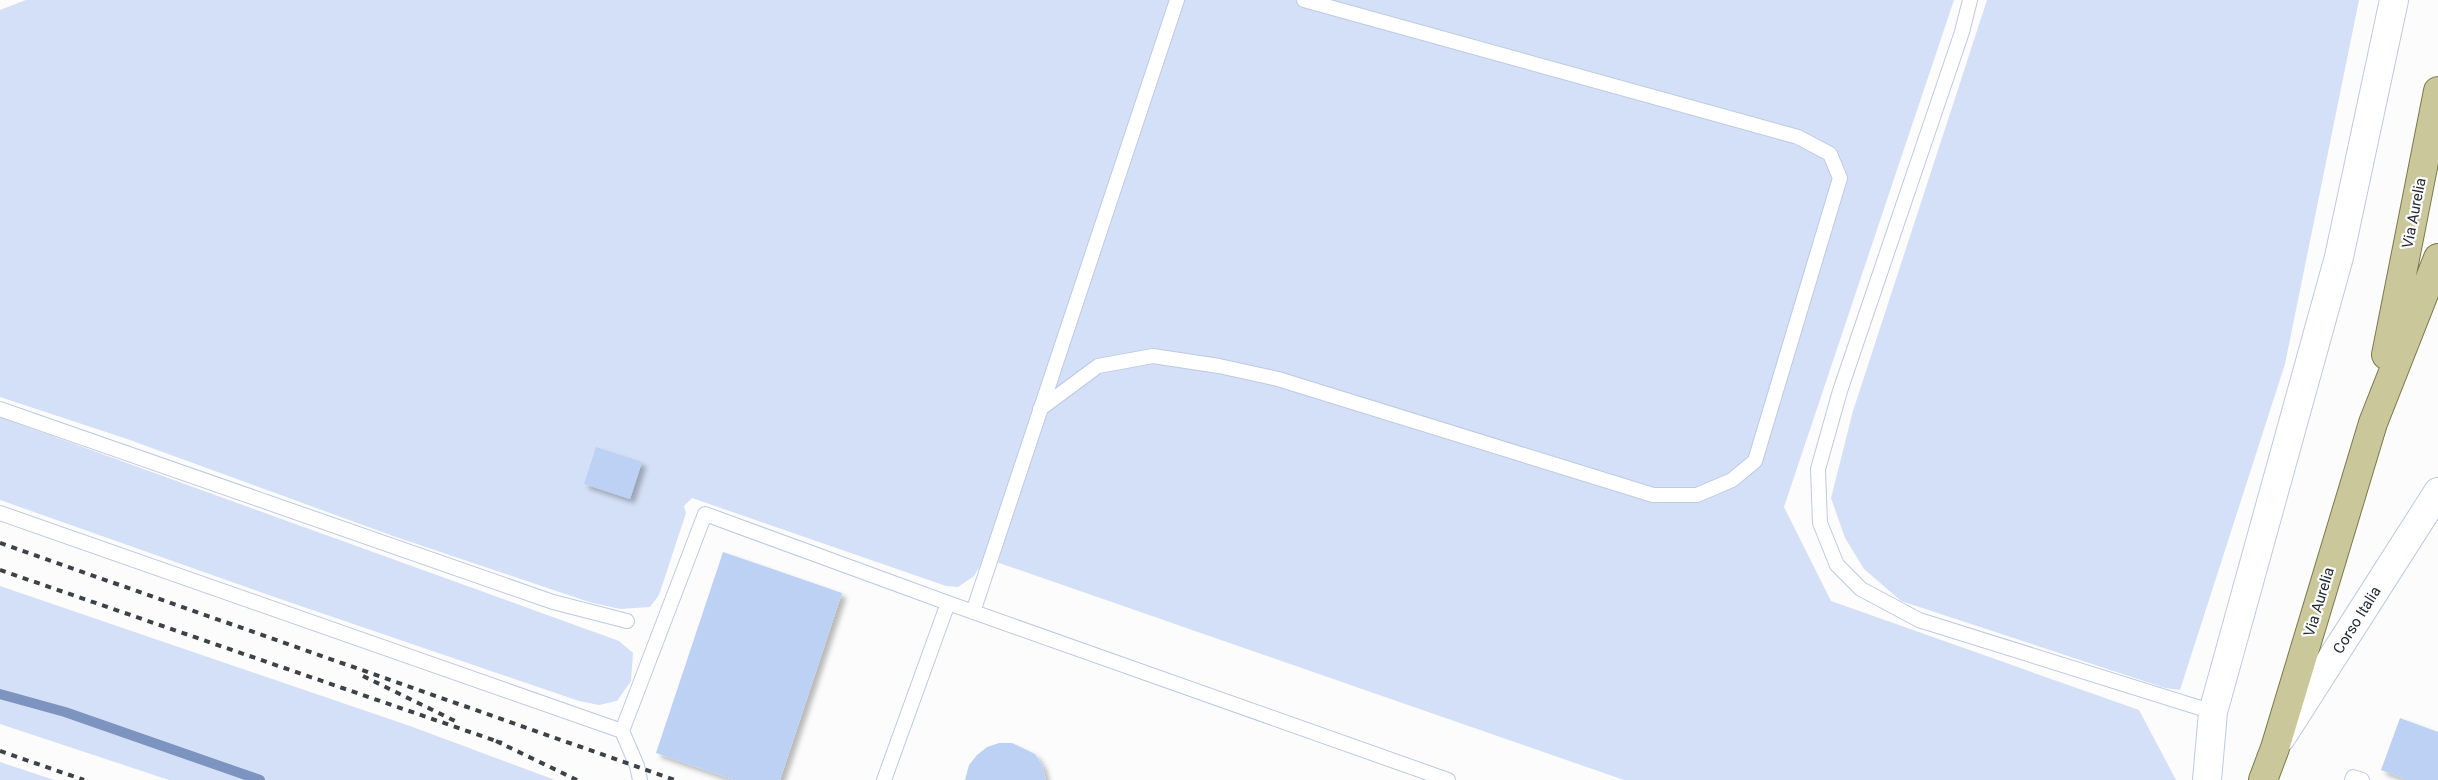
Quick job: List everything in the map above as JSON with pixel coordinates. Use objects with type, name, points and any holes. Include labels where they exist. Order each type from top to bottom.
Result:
[{"type":"main road","name":"Via Aurelia","points":[[2373,423],[2438,91]]},
{"type":"main road","name":"Via Aurelia","points":[[2263,780],[2275,748],[2373,423],[2438,258]]},
{"type":"street","points":[[2206,780],[2212,712],[2339,258],[2394,0]]},
{"type":"street","name":"Corso Italia","points":[[2275,748],[2438,492]]},
{"type":"lane","points":[[973,612],[1177,0]]},
{"type":"lane","points":[[1040,409],[1098,366],[1153,356],[1218,366],[1278,379],[1653,496],[1698,496],[1732,480],[1754,462],[1840,178],[1830,154],[1798,137],[1304,0]]},
{"type":"lane","points":[[1970,0],[1962,32],[1840,390],[1818,469],[1820,523],[1837,565],[1855,583],[1862,589],[1919,620],[2212,712]]},
{"type":"lane","points":[[0,409],[553,602],[627,622]]},
{"type":"lane","points":[[0,513],[622,731]]},
{"type":"lane","points":[[640,780],[637,766],[622,731],[705,514],[973,612],[1448,780]]},
{"type":"lane","points":[[884,780],[948,603]]},
{"type":"lane","points":[[2352,780],[2353,777],[2362,780]]},
{"type":"shaded area","points":[[26,0],[1954,0],[1784,507],[1831,601],[2139,710],[2176,780],[1624,780],[985,558],[974,576],[958,587],[946,586],[692,498],[684,506],[686,513],[659,595],[650,607],[620,609],[589,602],[393,536],[127,439],[0,397],[0,10]]},
{"type":"shaded area","points":[[1987,0],[2359,0],[2285,364],[2180,690],[2165,688],[1901,601],[1864,569],[1845,538],[1831,498],[1853,411]]},
{"type":"shaded area","points":[[0,417],[619,641],[633,653],[631,681],[617,701],[599,705],[579,701],[283,600],[0,500]]},
{"type":"shaded area","points":[[0,586],[410,726],[555,780],[169,780],[0,724]]},
{"type":"shaded area","points":[[0,762],[54,780],[0,780]]},
{"type":"building","points":[[596,447],[642,462],[630,499],[584,484]]},
{"type":"building","points":[[723,552],[842,593],[780,780],[734,780],[656,753]]},
{"type":"building","points":[[2400,718],[2438,732],[2438,780],[2408,780],[2381,770]]},
{"type":"building","points":[[999,743],[1012,743],[1035,754],[1042,765],[1046,780],[965,780],[969,765],[977,755],[987,747]]},
{"type":"waterway","points":[[0,694],[65,712],[260,780]]},
{"type":"railway","points":[[0,543],[675,780]]},
{"type":"railway","points":[[0,570],[502,743]]},
{"type":"railway","points":[[363,676],[455,721]]},
{"type":"railway","points":[[496,741],[577,780]]},
{"type":"railway","points":[[0,751],[84,780]]}]
